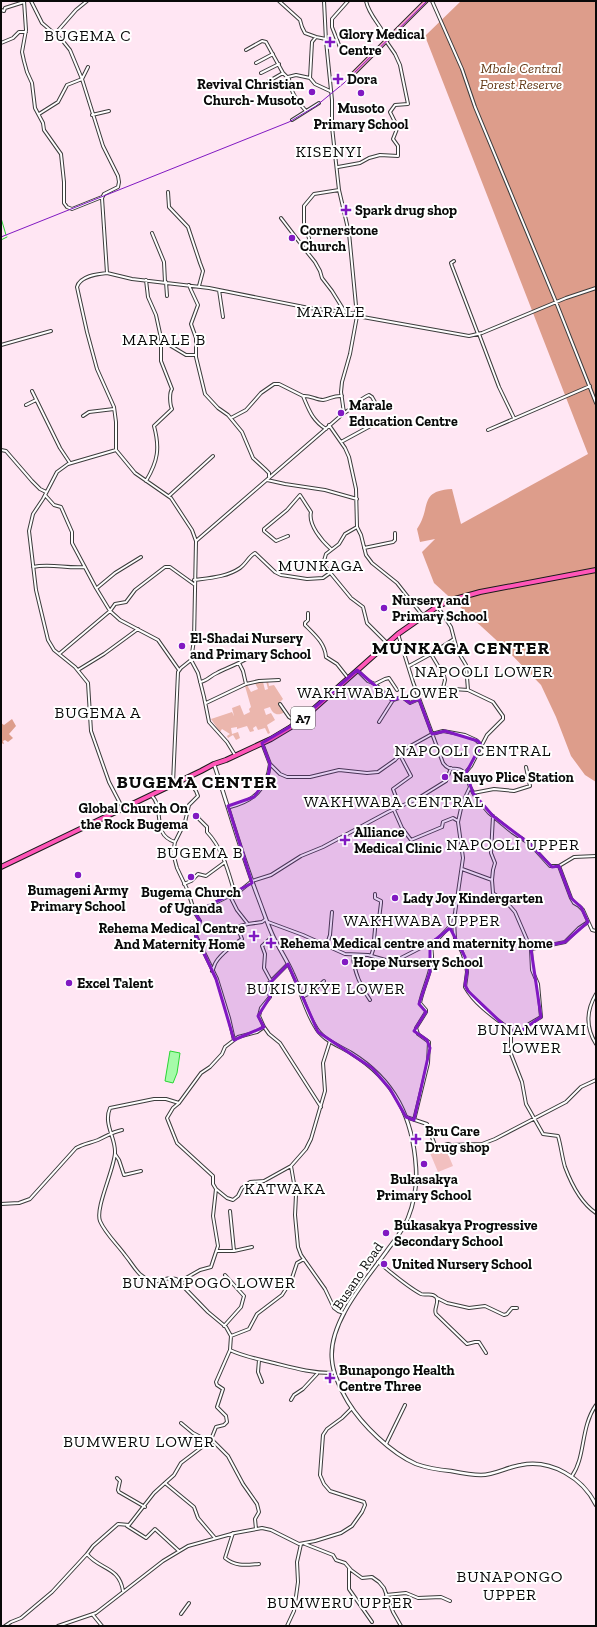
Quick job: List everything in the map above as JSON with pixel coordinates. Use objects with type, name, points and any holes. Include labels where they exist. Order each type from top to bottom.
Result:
[{"type":"main road","points":[[352,75],[426,1]]},
{"type":"main road","name":"A7","points":[[1,867],[214,764],[281,734],[298,722],[398,634],[438,606],[455,599],[480,592],[596,570]]},
{"type":"street","points":[[1,10],[4,11],[5,8],[24,2],[26,32],[22,53],[27,72],[32,83],[35,108],[43,123],[44,132],[60,154],[64,182],[63,199],[66,207],[73,209],[102,197],[104,194],[118,187],[118,176],[103,146],[92,115],[82,79],[70,50],[41,20],[31,1]]},
{"type":"street","points":[[56,34],[76,10],[88,1]]},
{"type":"street","points":[[279,1],[300,20],[306,33],[326,39]]},
{"type":"street","points":[[324,1],[331,91],[332,127],[340,190],[349,233],[357,316],[350,354],[342,382],[344,413]]},
{"type":"street","points":[[341,50],[332,26],[332,19],[348,1]]},
{"type":"street","points":[[338,167],[360,163],[369,158],[380,155],[398,156],[398,146],[393,139],[397,129],[390,112],[395,105],[408,104],[400,65],[382,28],[370,13],[366,1]]},
{"type":"street","points":[[432,1],[462,69],[475,107],[596,403]]},
{"type":"street","points":[[1,43],[9,40],[19,32],[26,32]]},
{"type":"street","points":[[310,78],[312,42],[316,37]]},
{"type":"street","points":[[246,50],[264,41],[266,42],[283,73],[288,77],[293,94],[306,111]]},
{"type":"street","points":[[256,63],[273,54]]},
{"type":"street","points":[[261,73],[279,64]]},
{"type":"street","points":[[39,114],[51,108],[59,101],[67,85],[82,79],[88,67]]},
{"type":"street","points":[[264,84],[283,73]]},
{"type":"street","points":[[288,77],[296,75],[310,78],[315,84],[331,91]]},
{"type":"street","points":[[292,120],[319,103]]},
{"type":"street","points":[[92,115],[109,111]]},
{"type":"street","points":[[307,252],[309,238],[304,226],[304,206],[314,194],[340,190]]},
{"type":"street","points":[[168,192],[169,207],[188,227],[203,270],[199,287]]},
{"type":"street","points":[[102,197],[107,273]]},
{"type":"street","points":[[281,218],[315,262],[322,278],[345,312]]},
{"type":"street","points":[[152,233],[164,262],[167,296]]},
{"type":"street","points":[[454,261],[451,263],[452,266],[499,387],[514,418]]},
{"type":"street","points":[[235,755],[224,739],[210,725],[200,682],[191,660],[194,640],[194,580],[196,541],[192,530],[169,496],[130,468],[116,450],[116,422],[114,409],[97,369],[87,332],[78,287],[80,282],[88,277],[107,273],[129,278],[219,290],[309,308],[354,313],[357,316],[463,335],[478,334],[556,302],[596,288]]},
{"type":"street","points":[[146,280],[148,297],[156,315],[161,338],[161,360],[172,388],[170,392],[172,409],[154,426],[159,446],[153,468],[146,480]]},
{"type":"street","points":[[190,285],[190,290],[198,305],[191,322],[196,338],[195,355],[206,395],[231,418],[244,435],[253,458],[269,473],[270,477]]},
{"type":"street","points":[[219,290],[223,317]]},
{"type":"street","points":[[1,344],[51,331]]},
{"type":"street","points":[[171,346],[186,355],[195,355]]},
{"type":"street","points":[[231,418],[246,410],[261,394],[274,384],[279,384],[303,396],[308,395],[321,400],[332,396],[342,396]]},
{"type":"street","points":[[488,430],[590,386]]},
{"type":"street","points":[[32,391],[60,448],[70,463]]},
{"type":"street","points":[[196,541],[329,425],[344,413],[352,409],[367,395],[372,397],[376,404]]},
{"type":"street","points":[[303,396],[307,409],[318,424],[326,429]]},
{"type":"street","points":[[26,405],[36,400]]},
{"type":"street","points":[[83,416],[89,412],[114,409]]},
{"type":"street","points":[[341,442],[376,424],[395,418]]},
{"type":"street","points":[[329,425],[350,457],[357,499],[357,527],[369,560],[397,583],[423,616]]},
{"type":"street","points":[[1,450],[6,451],[32,481],[40,489],[46,492]]},
{"type":"street","points":[[116,450],[64,465],[57,472],[33,514],[30,526],[33,567],[38,601],[48,640],[54,650],[67,659],[78,670],[89,686],[89,720],[91,731],[109,782],[123,809]]},
{"type":"street","points":[[169,496],[214,456]]},
{"type":"street","points":[[267,480],[325,490],[357,499]]},
{"type":"street","points":[[45,495],[54,505],[61,507],[72,532],[71,540],[110,611],[120,620],[158,640],[179,670],[174,784]]},
{"type":"street","points":[[288,536],[276,541],[264,531],[264,529],[286,510],[300,495],[311,512],[310,519],[315,530],[331,549]]},
{"type":"street","points":[[357,527],[345,534],[339,544],[326,554],[323,562],[324,566],[351,598],[363,607],[367,623],[388,644]]},
{"type":"street","points":[[364,548],[393,542],[395,541],[395,533]]},
{"type":"street","points":[[194,580],[220,576],[236,571],[245,564],[251,555],[255,553],[275,572],[282,576],[302,579],[320,578],[330,572]]},
{"type":"street","points":[[96,588],[115,573],[142,556]]},
{"type":"street","points":[[33,567],[45,565],[52,567],[85,567]]},
{"type":"street","points":[[59,654],[110,611],[115,604],[126,602],[135,590],[165,567],[170,567],[195,585]]},
{"type":"street","points":[[438,606],[451,627],[457,650],[466,665],[468,690]]},
{"type":"street","points":[[308,613],[308,620],[305,625],[316,635],[324,647],[326,657],[337,664],[348,678]]},
{"type":"street","points":[[78,670],[104,654],[138,629]]},
{"type":"street","points":[[398,634],[419,699],[443,764],[446,767],[462,770],[465,773],[473,793],[492,816],[515,835],[530,844],[550,866],[559,866],[574,857],[596,856]]},
{"type":"street","points":[[409,666],[454,639]]},
{"type":"street","points":[[431,654],[444,676],[445,680],[443,688]]},
{"type":"street","points":[[200,682],[205,681],[215,674],[248,658]]},
{"type":"street","points":[[179,670],[191,660]]},
{"type":"street","points":[[239,663],[243,671],[246,684]]},
{"type":"street","points":[[357,670],[393,700]]},
{"type":"street","points":[[375,684],[389,678],[397,690]]},
{"type":"street","points":[[206,703],[246,684],[259,681],[279,680]]},
{"type":"street","points":[[418,694],[432,689],[443,688],[468,690],[490,700],[496,705],[503,716],[503,719],[487,735],[471,766],[465,773]]},
{"type":"street","points":[[379,722],[393,700],[402,697],[410,703],[419,699]]},
{"type":"street","points":[[280,704],[289,717],[298,722]]},
{"type":"street","points":[[262,743],[270,764],[280,774],[287,777],[310,777],[339,770],[374,773],[381,770],[405,749],[432,734],[445,731],[464,735],[476,740],[481,746]]},
{"type":"street","points":[[400,754],[411,776],[393,789],[400,807]]},
{"type":"street","name":"Busano Road","points":[[214,764],[252,881],[266,918],[316,1029],[321,1035],[358,1057],[379,1074],[390,1089],[406,1117],[412,1136],[416,1176],[414,1195],[405,1226],[378,1262],[344,1313],[333,1338],[331,1359],[334,1372],[352,1408],[371,1430],[386,1444],[415,1464],[468,1474],[483,1475],[518,1465],[537,1463],[548,1465],[572,1476],[588,1492],[596,1505]]},
{"type":"street","points":[[228,806],[230,807],[241,804],[258,794],[268,777],[270,764]]},
{"type":"street","points":[[473,793],[494,789],[514,791],[530,786],[526,767]]},
{"type":"street","points":[[195,913],[235,894],[248,886],[252,881],[271,875],[301,856],[323,847],[418,799],[444,783],[448,778],[451,768]]},
{"type":"street","points":[[187,778],[198,796],[189,805],[185,822],[175,842],[173,853],[176,866],[195,913],[200,921],[196,936],[212,970],[224,1003],[234,1040]]},
{"type":"street","points":[[470,787],[462,804],[458,821],[463,850],[462,869],[454,919],[455,939],[466,964],[467,972],[465,987],[473,998],[511,1032],[523,1031],[529,1024],[540,1019],[541,1017],[538,984],[532,970],[531,949],[515,912],[508,904],[493,893],[492,880],[495,863],[491,853],[492,816]]},
{"type":"street","points":[[151,795],[157,802],[158,818],[162,831],[167,838],[175,842]]},
{"type":"street","points":[[394,810],[402,828],[411,840],[442,827],[443,822],[453,818],[458,821]]},
{"type":"street","points":[[198,816],[207,827],[207,832],[216,842],[225,862],[235,894]]},
{"type":"street","points":[[184,884],[198,874],[206,876],[225,862]]},
{"type":"street","points":[[559,866],[571,898],[574,903],[581,907],[592,930],[596,931]]},
{"type":"street","points":[[462,869],[492,880]]},
{"type":"street","points":[[371,956],[376,919],[379,919],[381,903],[381,901],[376,898],[375,894]]},
{"type":"street","points":[[230,896],[237,910],[248,924]]},
{"type":"street","points":[[326,947],[330,935],[332,912]]},
{"type":"street","points":[[212,970],[217,960],[229,950],[232,945],[242,939],[238,929],[240,926],[262,922],[266,918]]},
{"type":"street","points":[[268,922],[303,935],[326,947],[344,954],[353,956],[371,956],[389,961],[396,960],[430,944],[444,933],[454,919]]},
{"type":"street","points":[[531,949],[565,942],[579,928],[588,922]]},
{"type":"street","points":[[271,981],[264,968],[265,954],[262,946],[273,936]]},
{"type":"street","points":[[414,1120],[430,1048],[429,1042],[418,1034],[416,1028],[426,1012],[420,1002],[430,972],[432,952],[430,944]]},
{"type":"street","points":[[353,956],[354,966],[370,1000]]},
{"type":"street","points":[[288,964],[267,985],[270,997],[262,1008],[259,1016],[264,1027],[280,1044],[321,1107]]},
{"type":"street","points":[[302,997],[312,992],[324,981]]},
{"type":"street","points":[[596,994],[588,1013],[588,1024],[596,1044]]},
{"type":"street","points":[[264,1027],[257,1032],[243,1035],[225,1047],[222,1054],[216,1061],[201,1073],[180,1103],[173,1108],[167,1118],[179,1145],[211,1173],[216,1190],[227,1198],[233,1200],[238,1196],[242,1188],[250,1182],[264,1181],[291,1166],[309,1145],[321,1107],[325,1088],[323,1063],[330,1041]]},
{"type":"street","points":[[511,1032],[511,1054],[522,1082],[526,1104],[543,1134],[558,1136],[566,1167],[579,1195],[596,1213]]},
{"type":"street","points":[[406,1117],[427,1124],[436,1148],[448,1144],[482,1144],[535,1119],[557,1105],[566,1102],[581,1088],[596,1080]]},
{"type":"street","points":[[127,1526],[145,1507],[154,1494],[174,1475],[181,1463],[194,1454],[210,1439],[216,1427],[224,1425],[227,1420],[225,1414],[217,1407],[223,1389],[216,1384],[216,1382],[230,1350],[231,1336],[224,1326],[174,1278],[152,1282],[140,1275],[102,1225],[100,1220],[99,1212],[110,1177],[115,1154],[114,1143],[110,1133],[108,1115],[112,1107],[154,1099],[166,1099],[180,1103]]},
{"type":"street","points":[[1,1204],[13,1204],[28,1200],[76,1148],[100,1139],[110,1133],[122,1130]]},
{"type":"street","points":[[115,1154],[119,1160],[124,1175],[141,1171]]},
{"type":"street","points":[[291,1166],[296,1195],[295,1215],[298,1247],[304,1259],[322,1283],[334,1308],[344,1313]]},
{"type":"street","points":[[179,1282],[200,1270],[211,1267],[218,1246],[213,1214],[216,1190]]},
{"type":"street","points":[[230,1211],[234,1251]]},
{"type":"street","points":[[217,1251],[234,1251],[252,1247]]},
{"type":"street","points":[[231,1336],[249,1329],[258,1314],[282,1295],[291,1281],[297,1263],[304,1259]]},
{"type":"street","points":[[378,1262],[422,1294],[431,1294],[447,1303],[469,1308],[485,1306],[504,1315],[507,1314],[512,1308],[517,1308]]},
{"type":"street","points":[[224,1326],[241,1307],[244,1296],[226,1275]]},
{"type":"street","points":[[436,1297],[435,1313],[467,1344],[479,1342],[486,1353]]},
{"type":"street","points":[[230,1350],[244,1356],[299,1370],[318,1373],[334,1372]]},
{"type":"street","points":[[259,1360],[258,1372],[262,1382]]},
{"type":"street","points":[[291,1400],[294,1395],[303,1389],[318,1373]]},
{"type":"street","points":[[386,1444],[405,1405]]},
{"type":"street","points":[[572,1476],[579,1466],[587,1423],[596,1405]]},
{"type":"street","points":[[58,1626],[93,1614],[103,1608],[123,1591],[188,1546],[234,1533],[262,1528],[271,1530],[301,1544],[346,1530],[355,1523],[364,1508],[365,1503],[363,1501],[330,1492],[320,1475],[322,1435],[352,1408]]},
{"type":"street","points":[[181,1424],[208,1441]]},
{"type":"street","points":[[210,1439],[228,1456],[243,1484],[257,1504],[259,1512],[255,1519],[256,1529]]},
{"type":"street","points":[[117,1478],[120,1481],[119,1492],[145,1507]]},
{"type":"street","points":[[165,1483],[194,1507],[198,1518],[215,1538]]},
{"type":"street","points":[[5,1626],[21,1618],[52,1592],[94,1546],[118,1524],[121,1523],[127,1526],[146,1538],[155,1529],[180,1551]]},
{"type":"street","points":[[234,1533],[225,1558],[236,1565],[242,1566],[258,1564]]},
{"type":"street","points":[[287,1626],[294,1611],[298,1582],[297,1562],[301,1544]]},
{"type":"street","points":[[305,1544],[331,1554],[338,1561],[345,1563],[362,1578],[372,1577],[377,1580],[383,1586],[394,1614],[402,1626]]},
{"type":"street","points":[[87,1554],[114,1573],[121,1581],[123,1591]]},
{"type":"street","points":[[350,1569],[349,1589],[372,1622]]},
{"type":"street","points":[[386,1595],[406,1594],[418,1598],[441,1597],[450,1601]]},
{"type":"street","points":[[182,1614],[189,1603]]},
{"type":"street","points":[[93,1614],[102,1626]]},
{"type":"highlighted area","points":[[357,670],[392,700],[402,697],[410,703],[419,699],[432,734],[445,731],[478,741],[481,745],[466,773],[473,793],[493,816],[530,844],[552,867],[559,866],[571,898],[581,907],[588,922],[565,942],[531,949],[541,1017],[521,1031],[511,1032],[468,991],[465,985],[467,972],[465,957],[450,928],[430,944],[430,972],[419,1004],[426,1012],[414,1031],[427,1040],[430,1048],[414,1120],[406,1117],[390,1089],[372,1068],[318,1032],[288,964],[267,986],[270,997],[258,1016],[264,1027],[234,1040],[216,979],[196,936],[200,921],[195,913],[252,883],[228,806],[254,797],[268,777],[270,764],[262,743],[298,722]]},
{"type":"shaded area","points":[[266,681],[268,681],[269,686],[274,685],[283,699],[280,702],[287,712],[280,703],[279,704],[285,712],[278,714],[274,713],[270,707],[264,709],[266,715],[271,713],[275,720],[267,725],[270,733],[268,734],[265,728],[258,730],[256,726],[253,728],[254,731],[250,732],[247,726],[237,729],[237,727],[231,728],[232,734],[238,732],[240,738],[236,740],[233,735],[228,738],[227,736],[230,734],[222,729],[220,732],[211,719],[232,712],[234,716],[232,708],[240,705],[244,715],[250,712],[249,709],[251,707],[245,686],[247,685],[251,692],[258,689],[255,683],[263,682],[265,690],[268,689]]},
{"type":"shaded area","points":[[170,1051],[180,1053],[177,1073],[173,1083],[165,1081]]},
{"type":"shaded area","points":[[445,1147],[453,1166],[438,1172],[430,1153]]},
{"type":"green space","name":"Mbale Central Forest Reserve","points":[[461,1],[596,1],[596,782],[585,775],[571,756],[556,717],[541,685],[506,649],[434,583],[422,552],[435,539],[420,542],[417,529],[424,514],[427,502],[434,493],[441,490],[452,489],[461,524],[588,454],[425,36]]},
{"type":"green space","points":[[12,719],[16,726],[9,734],[13,738],[8,742],[5,740],[3,741],[4,744],[1,743],[1,723],[4,725]]},
{"type":"waterway","points":[[1,218],[6,235]]},
{"type":"waterway","points":[[1,240],[7,237]]},
{"type":"railway","points":[[1,237],[289,122],[316,106],[344,83],[427,1]]},
{"type":"place","name":"Glory Medical Centre","points":[[330,42]]},
{"type":"place","name":"Dora","points":[[338,79]]},
{"type":"place","name":"Revival Christian Church- Musoto","points":[[312,92]]},
{"type":"place","name":"Musoto Primary School","points":[[361,93]]},
{"type":"place","name":"Spark drug shop","points":[[346,210]]},
{"type":"place","name":"Cornerstone Church","points":[[292,238]]},
{"type":"place","name":"Marale Education Centre","points":[[341,413]]},
{"type":"place","name":"Nursery and Primary School","points":[[384,608]]},
{"type":"place","name":"El-Shadai Nursery and Primary School","points":[[182,646]]},
{"type":"place","name":"Nauyo Plice Station","points":[[445,777]]},
{"type":"place","name":"Global Church On the Rock Bugema","points":[[196,816]]},
{"type":"place","name":"Alliance Medical Clinic","points":[[345,840]]},
{"type":"place","name":"Bumageni Army Primary School","points":[[78,875]]},
{"type":"place","name":"Bugema Church of Uganda","points":[[191,877]]},
{"type":"place","name":"Lady Joy Kindergarten","points":[[395,898]]},
{"type":"place","name":"Rehema Medical Centre And Maternity Home","points":[[254,936]]},
{"type":"place","name":"Rehema Medical centre and maternity home","points":[[271,943]]},
{"type":"place","name":"Hope Nursery School","points":[[345,962]]},
{"type":"place","name":"Excel Talent","points":[[69,983]]},
{"type":"place","name":"Bru Care Drug shop","points":[[416,1139]]},
{"type":"place","name":"Bukasakya Primary School","points":[[424,1164]]},
{"type":"place","name":"Bukasakya Progressive Secondary School","points":[[386,1233]]},
{"type":"place","name":"United Nursery School","points":[[384,1264]]},
{"type":"place","name":"Bunapongo Health Centre Three","points":[[330,1378]]},
{"type":"district","name":"BUGEMA C","points":[[88,35]]},
{"type":"district","name":"KISENYI","points":[[329,151]]},
{"type":"district","name":"MARALE","points":[[331,311]]},
{"type":"district","name":"MARALE B","points":[[164,339]]},
{"type":"district","name":"MUNKAGA","points":[[321,565]]},
{"type":"district","name":"MUNKAGA CENTER","points":[[461,648]]},
{"type":"district","name":"NAPOOLI LOWER","points":[[484,671]]},
{"type":"district","name":"WAKHWABA LOWER","points":[[378,692]]},
{"type":"district","name":"BUGEMA A","points":[[98,712]]},
{"type":"district","name":"NAPOOLI CENTRAL","points":[[473,750]]},
{"type":"district","name":"BUGEMA CENTER","points":[[197,782]]},
{"type":"district","name":"WAKHWABA CENTRAL","points":[[394,801]]},
{"type":"district","name":"NAPOOLI UPPER","points":[[513,844]]},
{"type":"district","name":"BUGEMA B","points":[[200,852]]},
{"type":"district","name":"WAKHWABA UPPER","points":[[422,920]]},
{"type":"district","name":"BUKISUKYE LOWER","points":[[326,988]]},
{"type":"district","name":"BUNAMWAMI LOWER","points":[[532,1038]]},
{"type":"district","name":"KATWAKA","points":[[285,1188]]},
{"type":"district","name":"BUNAMPOGO LOWER","points":[[209,1282]]},
{"type":"district","name":"BUMWERU LOWER","points":[[139,1441]]},
{"type":"district","name":"BUNAPONGO UPPER","points":[[510,1585]]},
{"type":"district","name":"BUMWERU UPPER","points":[[340,1602]]}]
